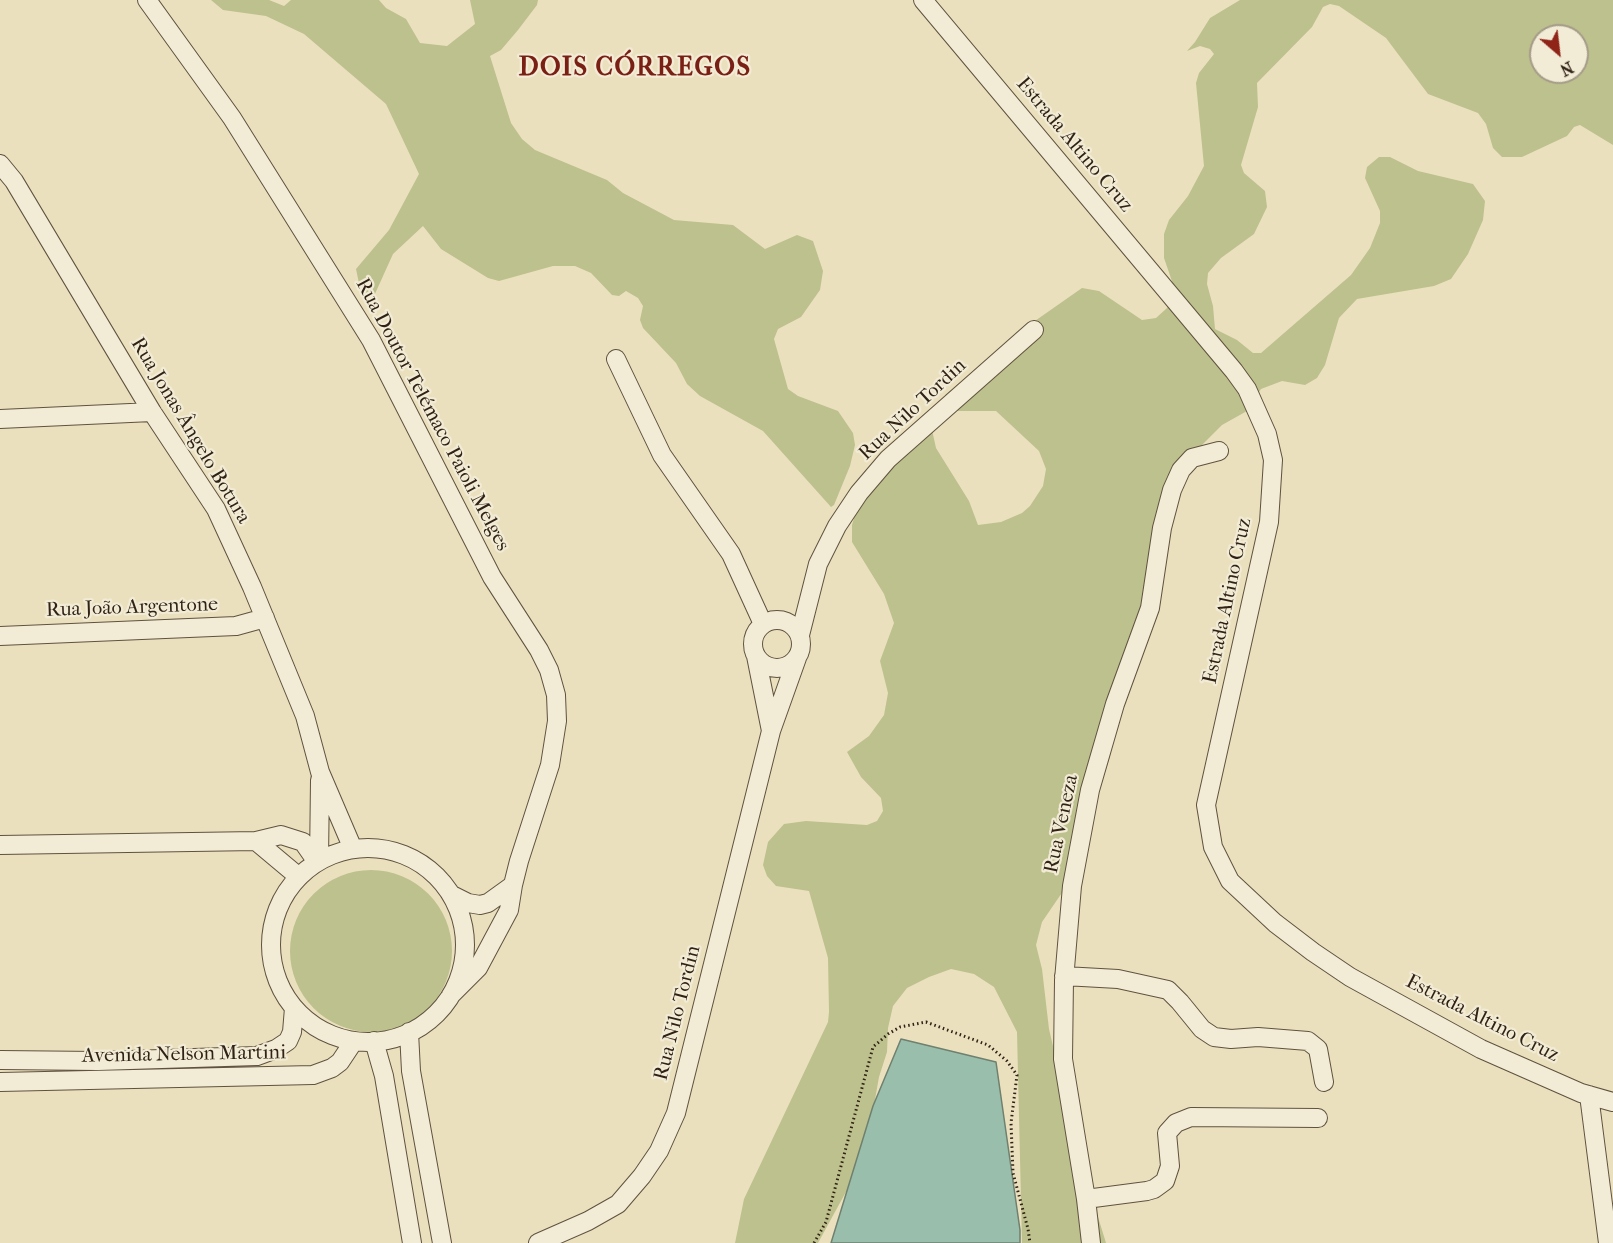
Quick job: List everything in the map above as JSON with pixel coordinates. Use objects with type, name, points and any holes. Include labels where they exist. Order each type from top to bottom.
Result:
[{"type":"street","name":"Rua Doutor Telémaco Paioli Melges","points":[[147,0],[232,118],[371,340],[492,577],[539,650],[549,670],[556,695],[557,721],[550,765],[513,885],[509,910],[478,968],[451,995]]},
{"type":"street","name":"Estrada Altino Cruz","points":[[923,0],[1226,362],[1247,389],[1267,434],[1273,460],[1269,522],[1206,805],[1213,847],[1230,880],[1275,923],[1350,976],[1481,1049],[1589,1095],[1613,1102]]},
{"type":"street","name":"Rua Jonas Ângelo Botura","points":[[0,164],[7,185],[216,509],[265,618],[305,716],[320,772],[353,849]]},
{"type":"street","name":"Rua Nilo Tordin","points":[[800,635],[818,564],[837,526],[859,493],[888,459],[1034,330]]},
{"type":"street","points":[[616,359],[662,455],[731,554],[763,624]]},
{"type":"street","points":[[0,419],[152,412]]},
{"type":"street","name":"Rua Veneza","points":[[1091,1243],[1063,1059],[1064,975],[1072,886],[1090,790],[1115,704],[1150,608],[1162,528],[1172,490],[1181,470],[1192,459],[1220,451]]},
{"type":"street","name":"Rua João Argentone","points":[[0,636],[236,626],[265,618]]},
{"type":"street","points":[[782,620],[796,628],[800,635],[801,643],[797,658],[783,667],[776,668],[761,663],[756,656],[752,641],[755,633],[763,624],[782,620]]},
{"type":"street","name":"Rua Nilo Tordin","points":[[756,656],[771,731]]},
{"type":"street","name":"Rua Nilo Tordin","points":[[538,1243],[588,1221],[618,1204],[642,1176],[659,1150],[676,1113],[771,731],[797,658]]},
{"type":"street","name":"Rua Jonas Ângelo Botura","points":[[318,861],[320,772]]},
{"type":"street","points":[[0,845],[256,841],[281,835],[303,842],[318,861]]},
{"type":"street","points":[[256,841],[298,877]]},
{"type":"street","points":[[374,847],[397,852],[419,861],[438,876],[452,896],[462,917],[465,941],[462,969],[451,995],[433,1017],[410,1032],[392,1039],[354,1041],[321,1030],[306,1020],[294,1008],[278,985],[271,958],[271,930],[279,904],[298,877],[318,861],[353,849],[374,847]]},
{"type":"street","points":[[452,896],[480,905],[488,903],[513,885]]},
{"type":"street","points":[[1064,975],[1118,979],[1168,990],[1202,1029],[1214,1037],[1231,1039],[1258,1037],[1308,1041],[1318,1049],[1324,1082]]},
{"type":"street","name":"Avenida Nelson Martini","points":[[0,1060],[98,1061],[257,1056],[276,1049],[288,1041],[292,1032],[294,1008]]},
{"type":"street","points":[[410,1032],[411,1071],[442,1243]]},
{"type":"street","name":"Avenida Nelson Martini","points":[[0,1082],[313,1075],[332,1068],[340,1062],[354,1041]]},
{"type":"street","points":[[374,1041],[384,1076],[412,1243]]},
{"type":"street","points":[[1589,1095],[1608,1243]]},
{"type":"street","points":[[1086,1199],[1154,1189],[1165,1180],[1170,1166],[1167,1133],[1176,1123],[1191,1117],[1318,1118]]},
{"type":"path","points":[[814,1243],[826,1222],[873,1047],[900,1027],[927,1022],[988,1045],[1007,1061],[1017,1075],[1011,1123],[1013,1173],[1030,1243]]},
{"type":"shaded area","points":[[211,0],[269,0],[284,6],[291,0],[379,0],[386,8],[406,19],[420,43],[447,46],[475,24],[470,0],[538,0],[537,5],[501,50],[490,56],[511,123],[522,139],[535,150],[607,180],[623,193],[674,220],[733,225],[765,249],[797,235],[813,241],[823,271],[820,290],[801,317],[778,329],[774,339],[788,389],[798,396],[838,411],[853,433],[855,445],[850,466],[834,505],[831,507],[763,431],[700,396],[687,384],[676,363],[643,328],[640,320],[643,306],[638,298],[626,291],[619,296],[612,295],[591,273],[575,266],[553,266],[499,281],[488,278],[441,249],[423,226],[393,254],[374,296],[367,298],[360,288],[356,269],[389,230],[419,174],[386,104],[304,34],[266,16],[223,10]]},
{"type":"shaded area","points":[[1240,0],[1613,0],[1613,145],[1580,125],[1574,127],[1567,136],[1522,157],[1502,157],[1493,148],[1486,124],[1478,113],[1428,94],[1386,38],[1339,6],[1330,4],[1323,7],[1312,27],[1257,83],[1258,107],[1241,165],[1244,173],[1265,191],[1267,207],[1254,234],[1221,258],[1208,273],[1207,284],[1213,306],[1215,329],[1237,340],[1253,353],[1261,353],[1351,275],[1370,248],[1380,223],[1380,211],[1365,178],[1367,167],[1379,157],[1390,157],[1418,171],[1473,184],[1485,201],[1483,220],[1468,254],[1451,279],[1434,286],[1357,299],[1339,318],[1325,365],[1317,378],[1305,385],[1282,381],[1261,389],[1247,411],[1222,425],[1202,445],[1181,477],[1116,704],[1110,757],[1070,881],[1042,922],[1036,945],[1042,969],[1049,1029],[1082,1170],[1106,1243],[1022,1243],[1017,1032],[994,987],[974,974],[951,969],[907,988],[893,1006],[888,1028],[887,1052],[879,1077],[868,1139],[847,1190],[818,1243],[735,1243],[744,1199],[828,1022],[829,1012],[828,958],[809,891],[776,886],[767,876],[763,865],[768,842],[784,824],[806,821],[867,825],[877,821],[883,811],[881,798],[861,777],[847,752],[869,736],[884,715],[888,693],[880,661],[894,623],[884,594],[852,542],[852,525],[860,498],[872,470],[932,430],[936,448],[969,501],[978,525],[1001,522],[1022,513],[1030,506],[1043,486],[1046,469],[1039,451],[996,411],[957,411],[947,404],[945,395],[1022,330],[1082,288],[1099,291],[1142,320],[1156,318],[1167,308],[1175,290],[1164,258],[1164,234],[1169,220],[1188,196],[1204,166],[1196,83],[1199,73],[1214,54],[1210,49],[1200,46],[1187,51],[1210,18]]},
{"type":"shaded area","points":[[371,870],[402,876],[428,894],[446,920],[452,951],[446,982],[428,1008],[402,1026],[371,1032],[340,1026],[314,1008],[296,982],[290,951],[296,920],[314,894],[340,876]]},
{"type":"shaded area","points":[[901,1039],[996,1062],[1020,1243],[831,1243],[873,1106]]},
{"type":"district","name":"DOIS CÓRREGOS","points":[[635,69]]}]
